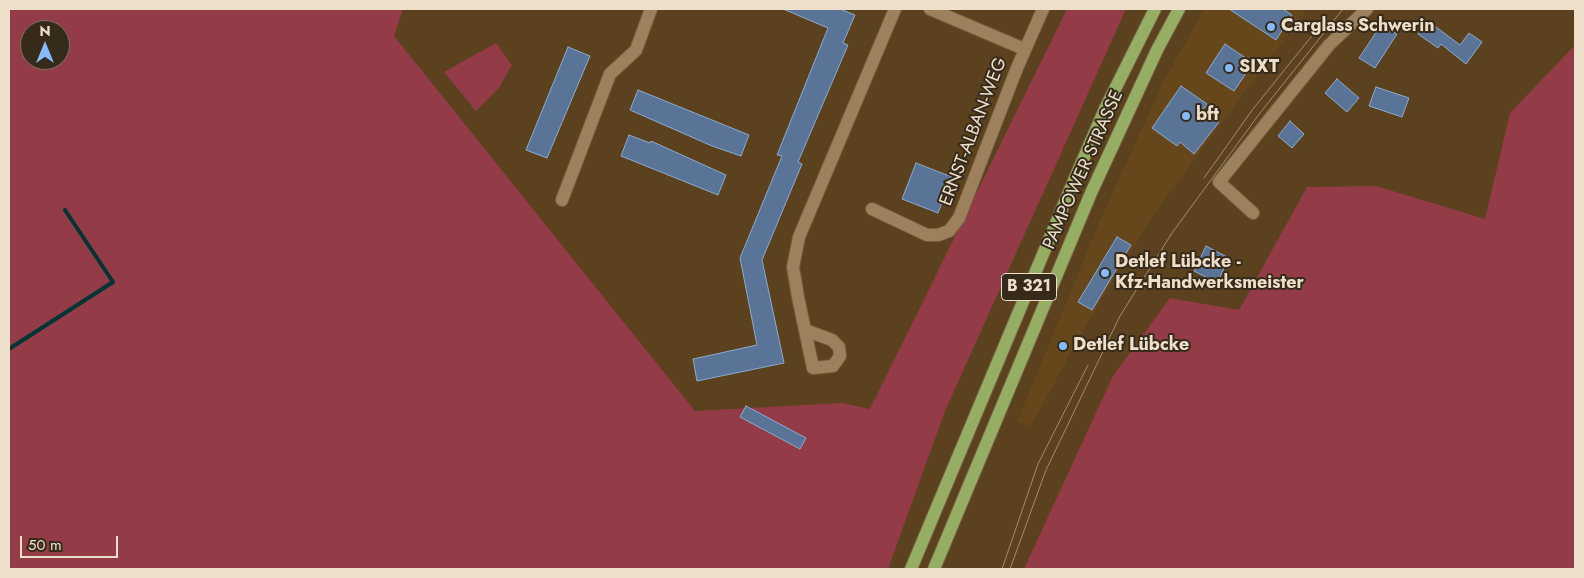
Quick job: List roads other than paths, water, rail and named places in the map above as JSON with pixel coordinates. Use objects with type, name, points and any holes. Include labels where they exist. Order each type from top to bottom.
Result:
[{"type":"main road","name":"PAMPOWER STRASSE","points":[[911,569],[1083,159],[1105,109],[1155,9]]},
{"type":"main road","name":"PAMPOWER STRASSE","points":[[934,569],[1091,193],[1157,50],[1180,9]]},
{"type":"street","points":[[562,200],[610,74],[636,50],[651,9]]},
{"type":"street","points":[[805,330],[793,267],[799,237],[895,9]]},
{"type":"street","points":[[930,9],[1024,49]]},
{"type":"street","name":"ERNST-ALBAN-WEG","points":[[872,209],[927,235],[938,235],[949,231],[960,218],[1024,49],[1043,9]]},
{"type":"street","points":[[1252,213],[1219,182],[1329,45],[1368,9]]},
{"type":"waterway","points":[[9,349],[113,282],[65,210]]},
{"type":"tram line","points":[[1010,569],[1046,470],[1120,316],[1172,233],[1260,113],[1343,9]]},
{"type":"tram line","points":[[1204,178],[1253,109],[1319,27]]},
{"type":"tram line","points":[[1002,569],[1038,464],[1088,365]]},
{"type":"place","name":"Carglass Schwerin","points":[[1271,27]]},
{"type":"place","name":"SIXT","points":[[1229,68]]},
{"type":"place","name":"bft","points":[[1186,116]]},
{"type":"place","name":"Detlef Lübcke - Kfz-Handwerksmeister","points":[[1105,273]]},
{"type":"place","name":"Detlef Lübcke","points":[[1063,346]]}]
